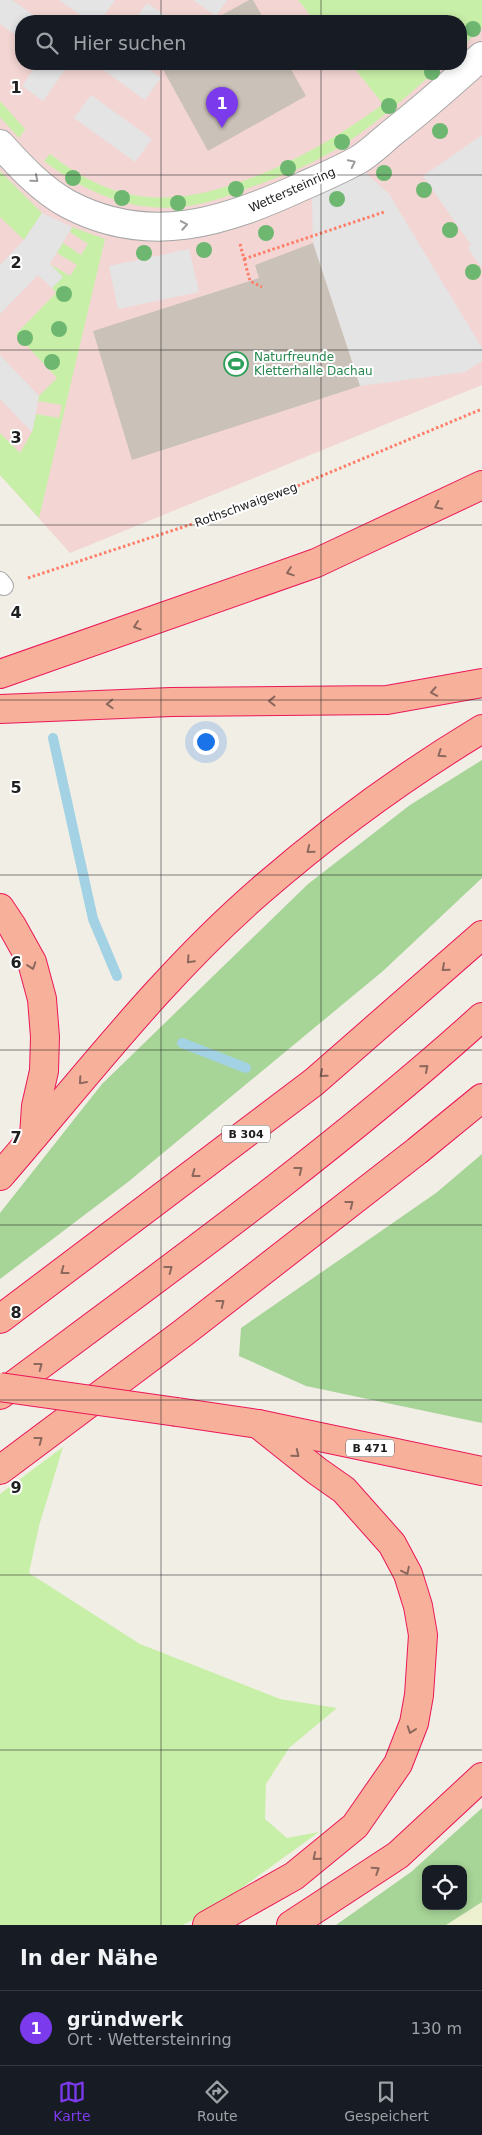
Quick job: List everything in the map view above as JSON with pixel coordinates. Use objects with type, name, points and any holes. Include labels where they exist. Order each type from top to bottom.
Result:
[{"type":"highway","points":[[0,674],[316,563],[482,484]]},
{"type":"highway","points":[[0,709],[170,702],[387,700],[482,683]]},
{"type":"highway","points":[[0,1176],[143,1010],[199,950],[259,892],[348,819],[443,752],[482,729]]},
{"type":"highway","points":[[0,908],[32,962],[42,999],[45,1037],[44,1071],[36,1106],[34,1136]]},
{"type":"highway","name":"B 304","points":[[0,1320],[314,1082],[482,935]]},
{"type":"highway","points":[[0,1395],[329,1147],[482,1017]]},
{"type":"highway","points":[[0,1470],[471,1112],[482,1098]]},
{"type":"highway","name":"B 471","points":[[0,1387],[258,1424],[482,1471]]},
{"type":"highway","points":[[207,1925],[294,1876],[355,1826],[398,1764],[414,1723],[420,1687],[423,1635],[418,1606],[408,1574],[392,1544],[344,1490],[258,1424]]},
{"type":"highway","points":[[291,1925],[398,1855],[482,1778]]},
{"type":"street","name":"Wettersteinring","points":[[0,144],[28,173],[49,191],[68,204],[107,220],[140,227],[173,227],[219,219],[267,203],[359,160],[438,97],[482,56]]},
{"type":"path","points":[[244,259],[384,212]]},
{"type":"path","points":[[231,215],[250,281],[262,287]]},
{"type":"path","name":"Rothschwaigeweg","points":[[2,583],[259,502],[482,409]]},
{"type":"shaded area","points":[[0,0],[482,0],[482,385],[70,553],[0,475]]},
{"type":"shaded area","points":[[0,0],[12,0],[33,15],[15,15],[15,35],[0,24]]},
{"type":"shaded area","points":[[59,0],[115,0],[104,15],[80,15]]},
{"type":"shaded area","points":[[193,0],[227,0],[217,15]]},
{"type":"shaded area","points":[[147,3],[165,15],[138,15]]},
{"type":"shaded area","points":[[33,70],[65,70],[43,101],[22,86]]},
{"type":"shaded area","points":[[103,70],[150,70],[161,78],[145,100]]},
{"type":"shaded area","points":[[91,95],[152,139],[135,162],[74,118]]},
{"type":"shaded area","points":[[482,135],[482,268],[468,248],[471,245],[423,176]]},
{"type":"shaded area","points":[[364,171],[389,194],[482,348],[482,361],[465,372],[360,386],[313,243],[312,198]]},
{"type":"shaded area","points":[[42,213],[72,227],[50,264],[63,277],[52,288],[38,275],[0,314],[0,265],[24,240]]},
{"type":"shaded area","points":[[189,249],[199,292],[118,309],[109,266]]},
{"type":"shaded area","points":[[0,355],[39,396],[32,432],[0,399]]},
{"type":"green space","points":[[298,0],[482,0],[482,27],[467,42],[467,15],[310,15]]},
{"type":"green space","points":[[356,70],[436,70],[384,115],[336,150],[280,176],[206,203],[168,208],[130,204],[77,183],[44,161],[50,154],[75,172],[100,185],[124,193],[148,197],[198,194],[225,187],[272,170],[337,135],[383,104]]},
{"type":"green space","points":[[0,101],[25,129],[19,138],[0,117]]},
{"type":"green space","points":[[0,171],[42,213],[24,240],[0,217]]},
{"type":"green space","points":[[72,227],[105,239],[39,518],[0,475],[0,433],[20,453],[32,432],[36,414],[59,418],[62,405],[38,401],[39,396],[57,378],[16,334],[56,293],[52,288],[63,277],[50,264],[70,276],[77,265],[57,253],[63,243],[81,255],[88,244],[70,232]]},
{"type":"green space","points":[[482,760],[482,878],[383,971],[128,1182],[0,1279],[0,1213],[102,1084],[308,884],[410,805]]},
{"type":"green space","points":[[482,1154],[482,1423],[306,1386],[239,1356],[241,1328],[436,1193]]},
{"type":"green space","points":[[63,1447],[39,1526],[29,1573],[140,1644],[280,1699],[337,1708],[289,1748],[266,1784],[265,1819],[287,1838],[319,1832],[210,1911],[183,1925],[0,1925],[0,1494]]},
{"type":"green space","points":[[482,1808],[482,1902],[446,1925],[336,1925],[411,1872]]},
{"type":"green space","points":[[482,1902],[482,1925],[446,1925]]},
{"type":"building","points":[[249,0],[253,0],[262,15],[222,15]]},
{"type":"building","points":[[163,70],[291,70],[306,96],[208,151]]},
{"type":"building","name":"Naturfreunde Kletterhalle Dachau","points":[[313,243],[360,386],[132,460],[93,331],[259,278],[255,265]]},
{"type":"waterway","points":[[53,738],[93,919],[117,976]]},
{"type":"waterway","points":[[182,1043],[246,1068]]},
{"type":"place","name":"gründwerk","points":[[222,128]]},
{"type":"place","name":"Naturfreunde Kletterhalle Dachau","points":[[236,364]]}]
